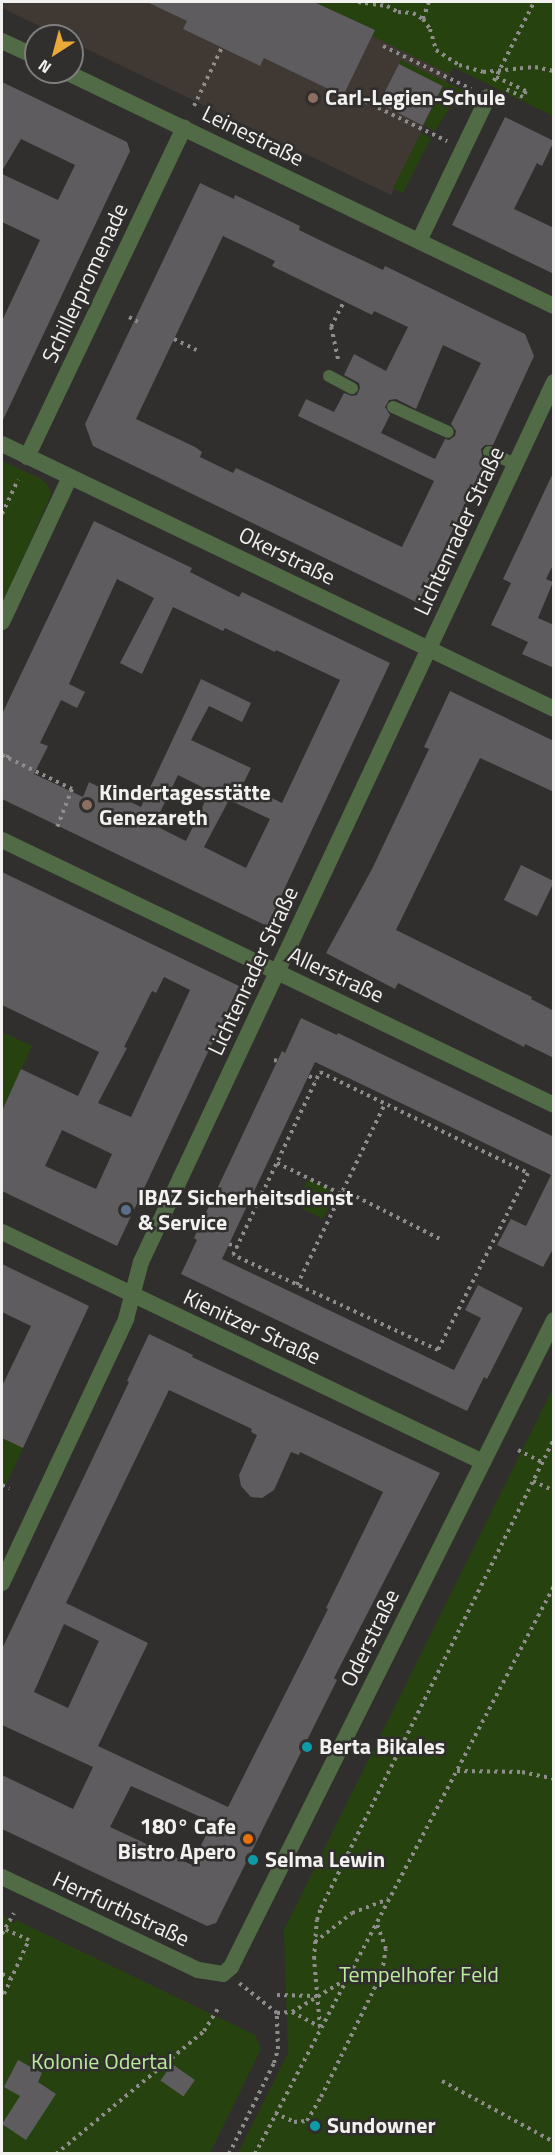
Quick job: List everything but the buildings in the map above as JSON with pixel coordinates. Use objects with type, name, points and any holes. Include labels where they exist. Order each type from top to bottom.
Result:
[{"type":"street","points":[[2,41],[24,51]]},
{"type":"street","name":"Leinestraße","points":[[84,81],[554,306]]},
{"type":"street","points":[[419,241],[494,91]]},
{"type":"street","name":"Schillerpromenade","points":[[27,457],[183,128]]},
{"type":"street","name":"Lichtenrader Straße","points":[[2,1583],[126,1319],[141,1262],[554,382]]},
{"type":"street","name":"Okerstraße","points":[[2,444],[554,709]]},
{"type":"street","points":[[2,622],[70,477]]},
{"type":"street","name":"Allerstraße","points":[[2,840],[554,1105]]},
{"type":"street","name":"Kienitzer Straße","points":[[2,1232],[483,1462]]},
{"type":"street","name":"Oderstraße","points":[[223,1974],[231,1967],[554,1320]]},
{"type":"street","name":"Herrfurthstraße","points":[[2,1877],[198,1970],[223,1974]]},
{"type":"lane","points":[[329,376],[352,388]]},
{"type":"lane","points":[[393,407],[448,432]]},
{"type":"lane","points":[[489,452],[515,464]]},
{"type":"path","points":[[358,2],[387,6],[398,12],[413,13],[423,19],[441,56],[483,72],[535,67],[554,71]]},
{"type":"path","points":[[423,19],[429,2]]},
{"type":"path","points":[[383,46],[494,91],[523,97],[526,91],[496,78],[534,2]]},
{"type":"path","points":[[194,106],[222,47]]},
{"type":"path","points":[[358,98],[464,148]]},
{"type":"path","points":[[342,361],[335,358],[331,327],[344,301]]},
{"type":"path","points":[[129,317],[138,322]]},
{"type":"path","points":[[174,339],[197,350]]},
{"type":"path","points":[[2,514],[18,479]]},
{"type":"path","points":[[7,758],[10,752]]},
{"type":"path","points":[[2,755],[72,789],[56,830]]},
{"type":"path","points":[[320,1072],[385,1104],[528,1173],[438,1350],[233,1255],[320,1072]]},
{"type":"path","points":[[309,1076],[316,1080]]},
{"type":"path","points":[[297,1285],[385,1104]]},
{"type":"path","points":[[277,1163],[440,1239]]},
{"type":"path","points":[[229,1244],[237,1247]]},
{"type":"path","points":[[320,2027],[315,1942],[317,1920],[329,1890],[554,1439]]},
{"type":"path","points":[[518,1450],[542,1462]]},
{"type":"path","points":[[533,1481],[554,1491]]},
{"type":"path","points":[[2,1485],[9,1488]]},
{"type":"path","points":[[255,2154],[554,1586]]},
{"type":"path","points":[[457,1771],[522,1772],[554,1779]]},
{"type":"path","points":[[315,1942],[352,1913],[388,1899]]},
{"type":"path","points":[[2,1934],[14,1913]]},
{"type":"path","points":[[275,2113],[294,2122],[306,2121],[321,2097],[382,1973],[386,1949],[376,1922]]},
{"type":"path","points":[[2,1993],[4,1994],[29,1940],[4,1929]]},
{"type":"path","points":[[2,1974],[11,1979]]},
{"type":"path","points":[[223,1974],[243,1985],[277,2013],[291,2012],[346,1979]]},
{"type":"path","points":[[276,1995],[318,1996]]},
{"type":"path","points":[[56,2154],[204,2031],[218,2009]]},
{"type":"path","points":[[291,2012],[320,2027]]},
{"type":"path","points":[[229,2154],[274,2063],[278,2049],[277,2013]]},
{"type":"path","points":[[442,2081],[554,2142]]},
{"type":"shaded area","name":"Carl-Legien-Schule","points":[[4,2],[314,2],[453,67],[391,195],[84,48],[84,24],[35,24],[2,8]]},
{"type":"green space","points":[[314,2],[553,2],[553,116],[453,67],[449,74],[372,36],[375,30]]},
{"type":"green space","points":[[401,60],[477,97],[471,109],[454,101],[435,131],[424,125],[443,86],[399,64]]},
{"type":"green space","points":[[421,133],[431,138],[403,193],[393,188]]},
{"type":"green space","points":[[2,461],[41,479],[48,485],[51,495],[2,604]]},
{"type":"green space","points":[[2,1032],[32,1046],[2,1111]]},
{"type":"green space","points":[[308,1179],[336,1193],[322,1219],[295,1205]]},
{"type":"green space","name":"Tempelhofer Feld","points":[[553,1388],[553,2153],[238,2153],[288,2053],[284,1930]]},
{"type":"green space","points":[[2,1438],[23,1448],[2,1493]]},
{"type":"green space","name":"Kolonie Odertal","points":[[2,1914],[9,1921],[14,1923],[16,1920],[255,2035],[261,2049],[210,2153],[2,2153]]},
{"type":"place","name":"Carl-Legien-Schule","points":[[313,98]]},
{"type":"place","name":"Kindertagesstätte Genezareth","points":[[87,805]]},
{"type":"place","name":"IBAZ Sicherheitsdienst & Service","points":[[126,1210]]},
{"type":"place","name":"Berta Bikales","points":[[307,1747]]},
{"type":"place","name":"180° Cafe Bistro Apero","points":[[248,1839]]},
{"type":"place","name":"Selma Lewin","points":[[253,1860]]},
{"type":"place","name":"Sundowner","points":[[315,2126]]}]
